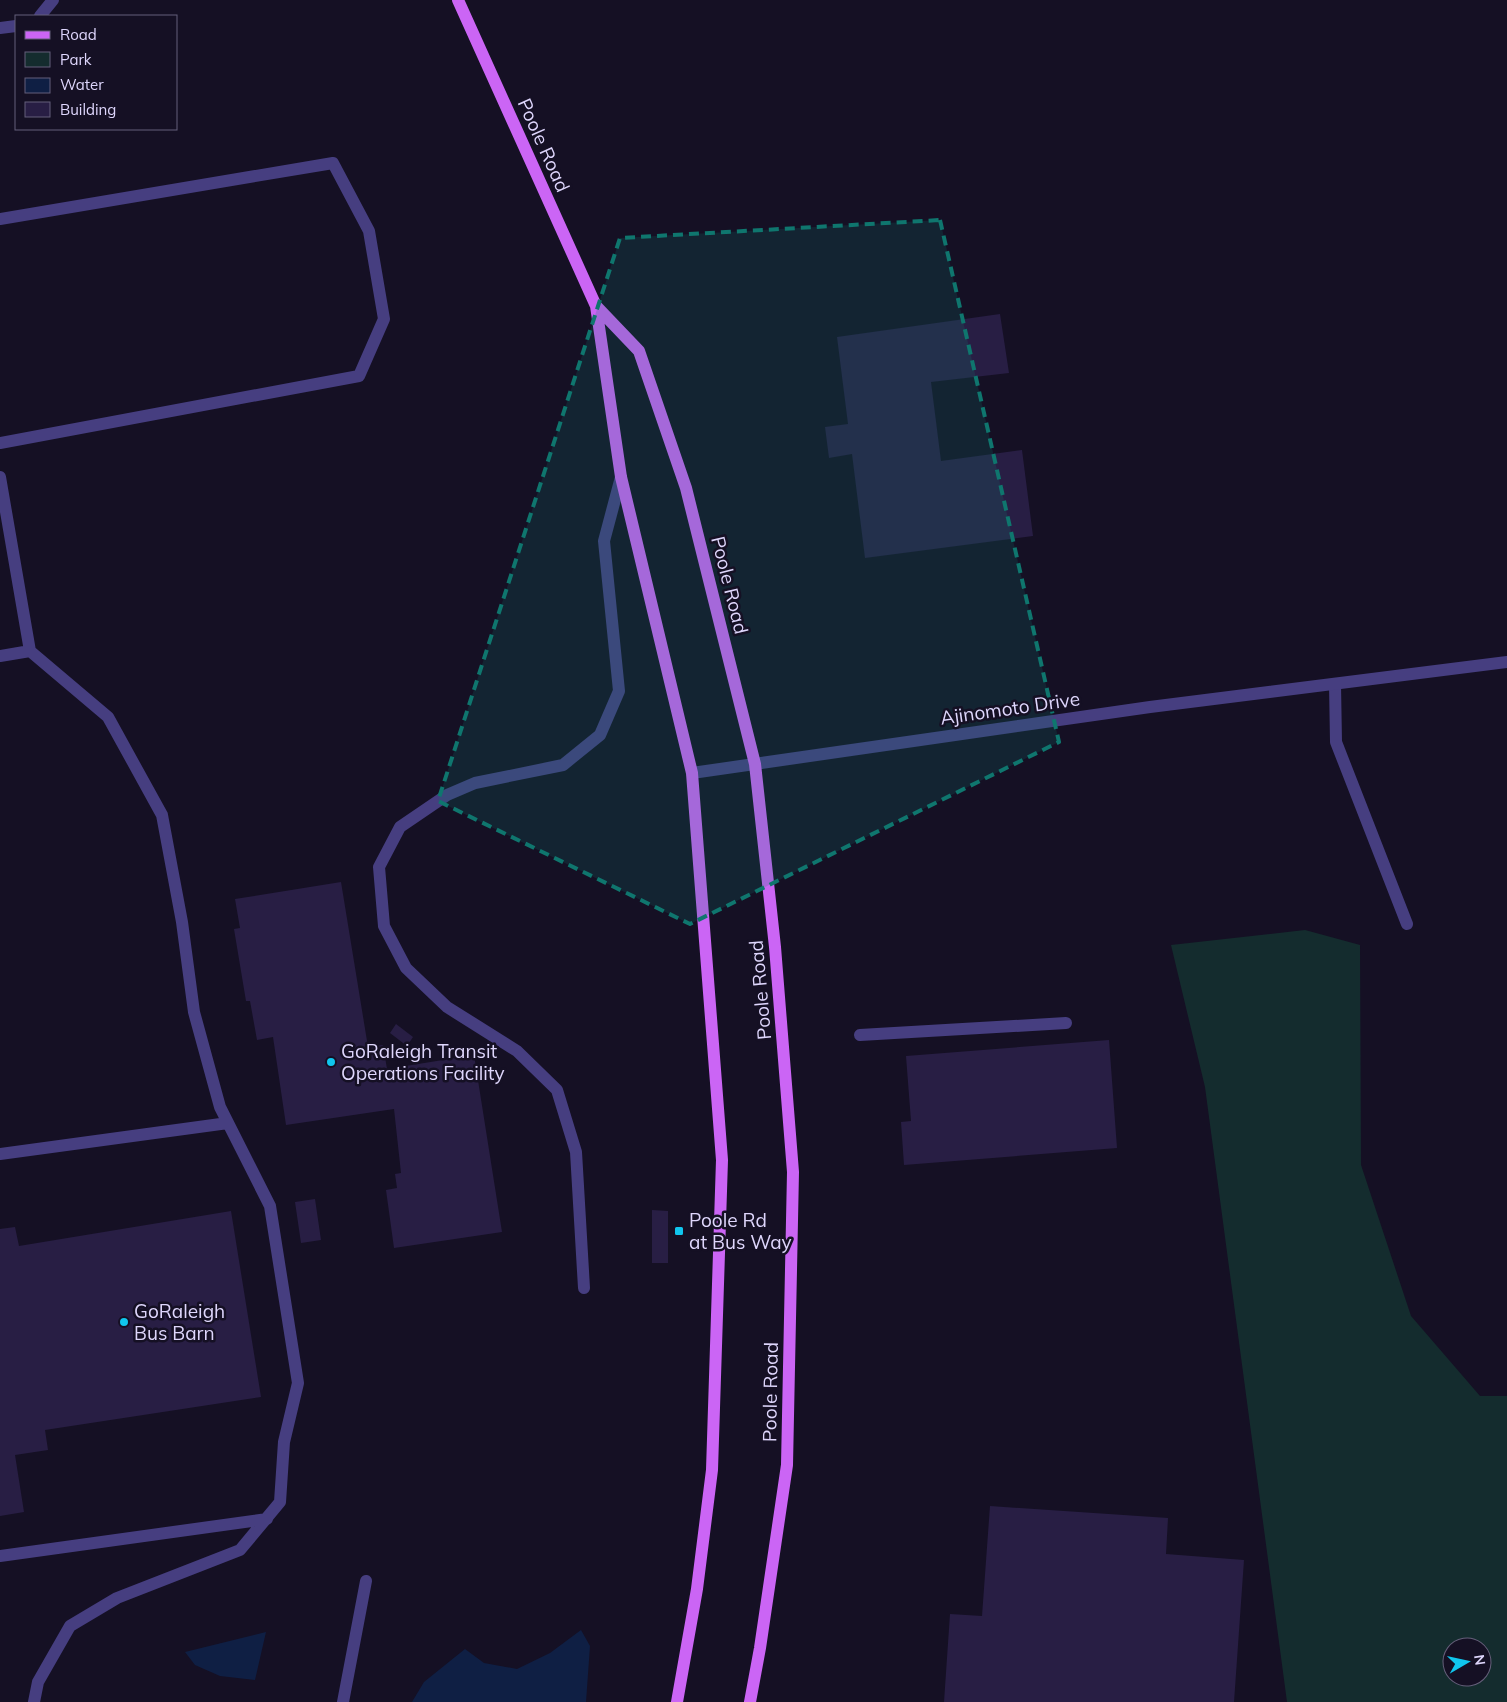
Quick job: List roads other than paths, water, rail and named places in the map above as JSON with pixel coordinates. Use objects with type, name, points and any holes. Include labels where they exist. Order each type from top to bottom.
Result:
[{"type":"main road","name":"Poole Road","points":[[458,0],[596,306],[621,477],[692,773],[722,1160],[712,1470],[697,1589],[676,1702]]},
{"type":"main road","name":"Poole Road","points":[[596,306],[639,350],[686,488],[755,764],[775,947],[793,1172],[787,1465],[760,1648],[750,1702]]},
{"type":"street","points":[[41,15],[53,0]]},
{"type":"street","points":[[0,28],[15,26]]},
{"type":"street","points":[[0,219],[333,163],[369,232],[384,319],[359,376],[0,443]]},
{"type":"street","points":[[584,1288],[576,1152],[557,1090],[517,1051],[447,1008],[406,968],[384,926],[379,866],[400,827],[447,796],[475,783],[562,765],[600,735],[619,691],[604,541],[621,477]]},
{"type":"street","points":[[0,478],[30,651],[108,717],[162,815],[182,922],[194,1012],[220,1107],[270,1206],[298,1383],[284,1442],[280,1502],[240,1550],[117,1598],[70,1626],[38,1682],[34,1702]]},
{"type":"street","points":[[0,656],[30,651]]},
{"type":"street","name":"Ajinomoto Drive","points":[[692,773],[1150,707],[1507,662]]},
{"type":"street","points":[[1335,684],[1336,742],[1406,924]]},
{"type":"street","points":[[860,1035],[1066,1023]]},
{"type":"street","points":[[0,1154],[228,1123]]},
{"type":"street","points":[[0,1556],[266,1518]]},
{"type":"street","points":[[343,1702],[366,1581]]},
{"type":"water","points":[[581,1630],[590,1646],[586,1702],[412,1702],[424,1682],[465,1649],[484,1663],[517,1669],[550,1653]]},
{"type":"water","points":[[266,1632],[255,1680],[220,1676],[195,1665],[185,1652]]},
{"type":"place","name":"GoRaleigh Transit Operations Facility","points":[[331,1062]]},
{"type":"place","name":"Poole Rd at Bus Way","points":[[679,1231]]},
{"type":"place","name":"GoRaleigh Bus Barn","points":[[124,1322]]}]
